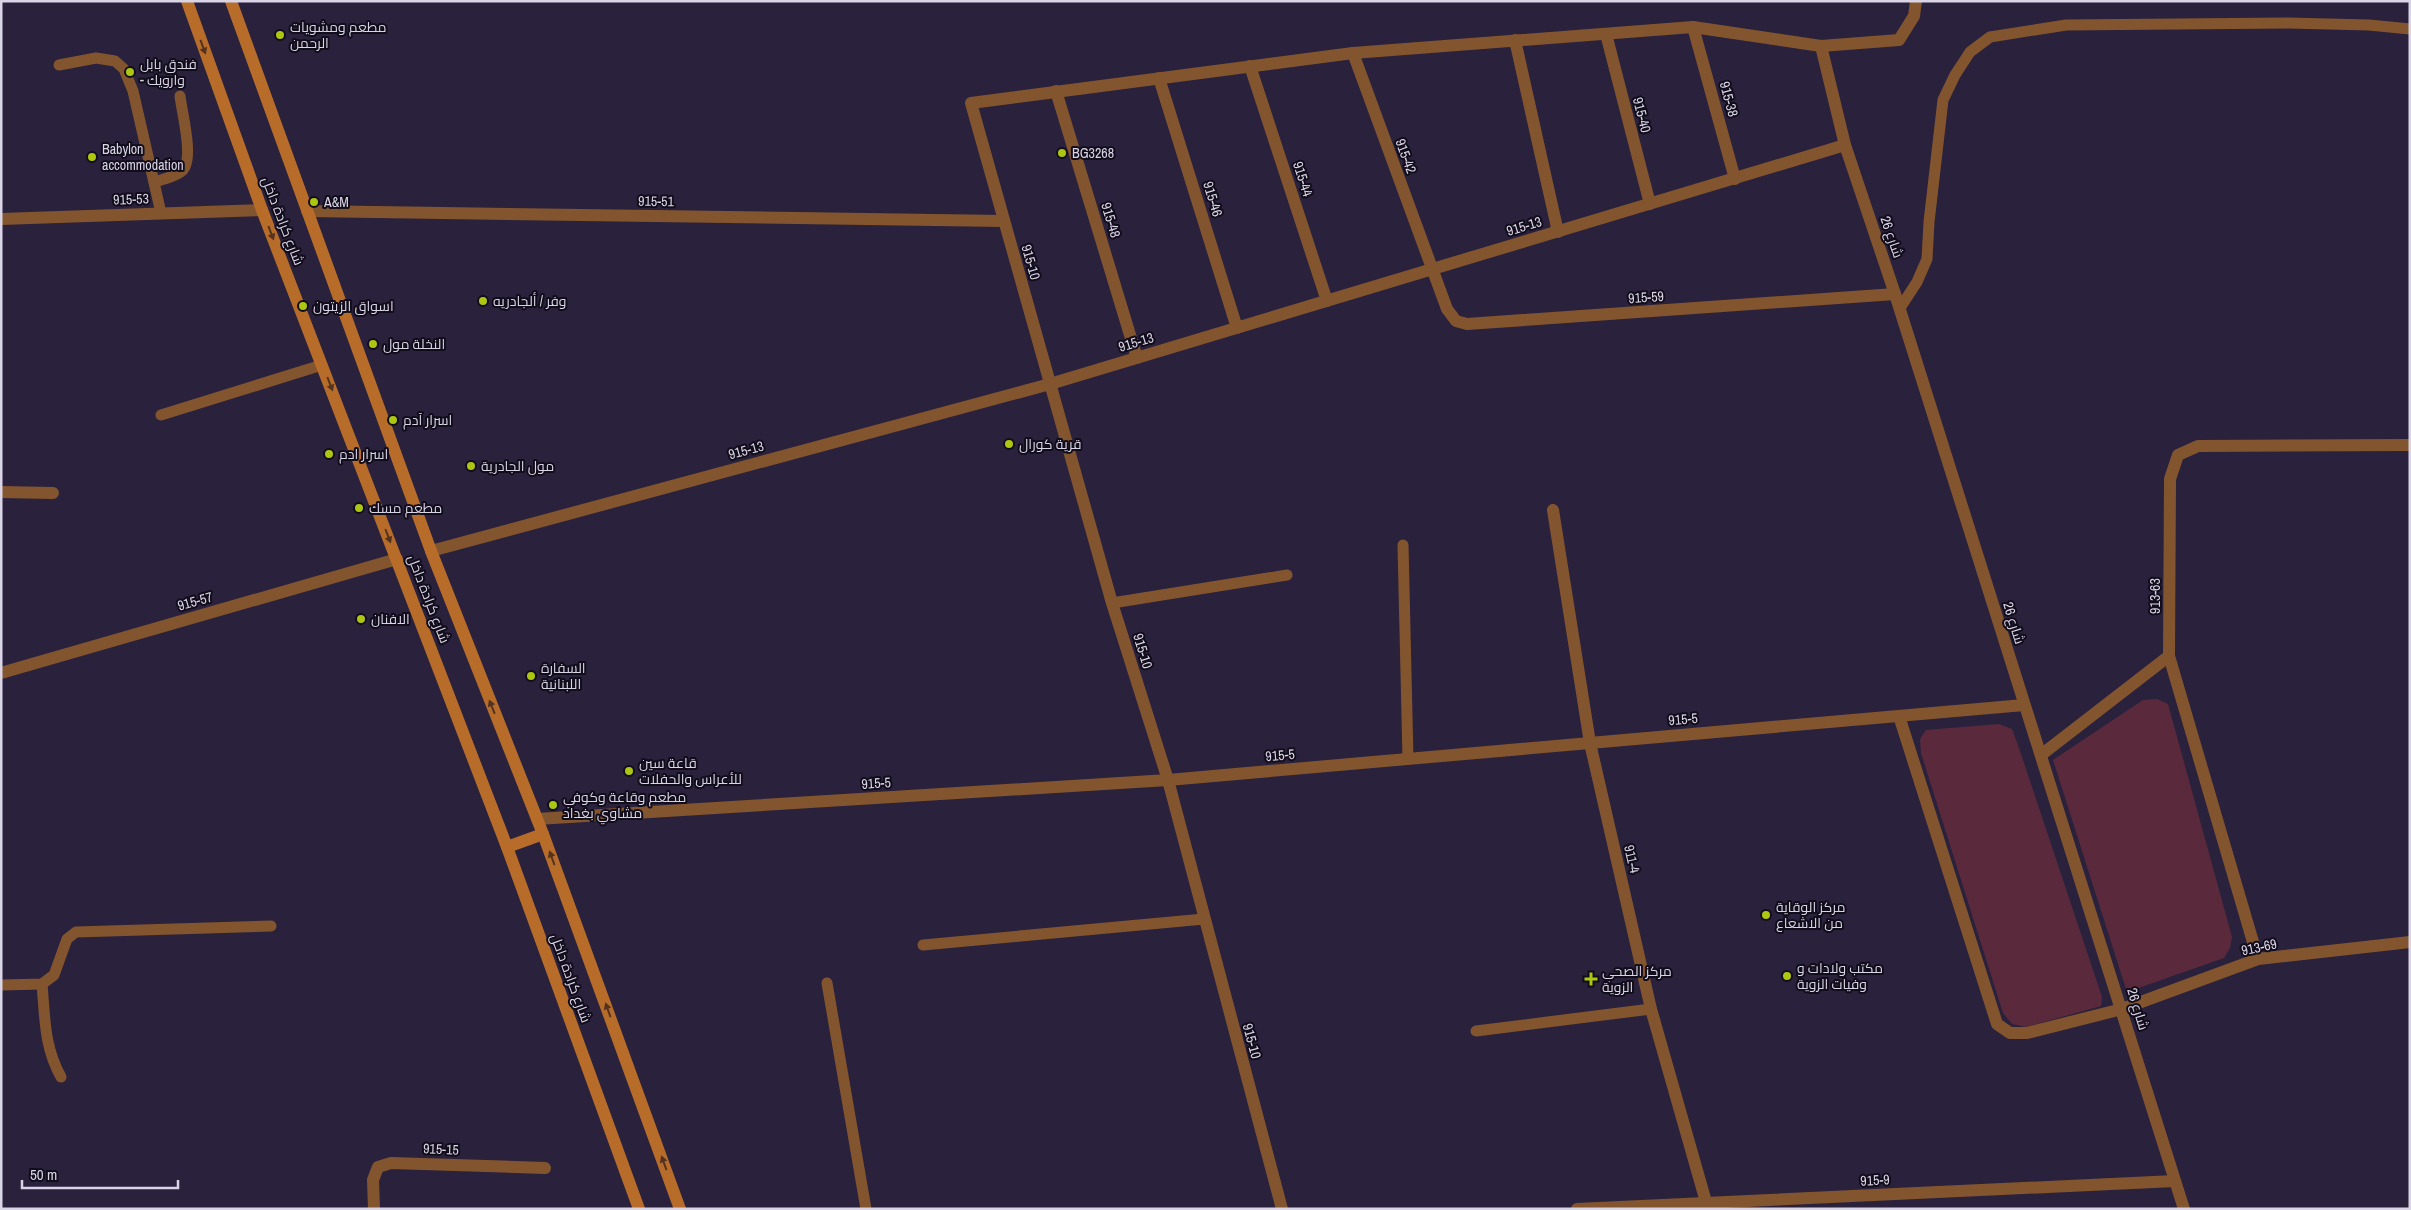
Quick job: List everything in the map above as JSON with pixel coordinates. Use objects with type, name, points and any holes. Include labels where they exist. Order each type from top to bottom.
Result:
[{"type":"main road","name":"شارع كرادة داخل","points":[[187,1],[262,210],[507,847],[640,1209]]},
{"type":"main road","name":"شارع كرادة داخل","points":[[231,1],[431,551],[543,834],[680,1209]]},
{"type":"main road","points":[[507,847],[543,834]]},
{"type":"street","points":[[1056,92],[1353,53],[1693,27],[1821,46],[1899,40],[1914,16],[1916,1]]},
{"type":"street","name":"915-38","points":[[1693,27],[1735,179]]},
{"type":"street","name":"915-40","points":[[1606,34],[1650,204]]},
{"type":"street","points":[[1515,40],[1558,232]]},
{"type":"street","name":"شارع 26","points":[[1821,46],[1845,145],[1900,308],[2184,1209]]},
{"type":"street","name":"915-42","points":[[1353,53],[1431,270]]},
{"type":"street","name":"915-44","points":[[1250,66],[1327,301]]},
{"type":"street","name":"915-46","points":[[1159,78],[1237,328]]},
{"type":"street","name":"915-10","points":[[1056,92],[971,103],[1112,603],[1168,780],[1282,1209]]},
{"type":"street","name":"915-48","points":[[1056,92],[1137,358]]},
{"type":"street","name":"915-13","points":[[431,551],[1050,384],[1845,145]]},
{"type":"street","name":"915-53","points":[[1,219],[262,210]]},
{"type":"street","name":"915-51","points":[[307,211],[1004,221]]},
{"type":"street","name":"915-59","points":[[1431,270],[1447,309],[1456,321],[1467,324],[1895,294]]},
{"type":"street","name":"913-63","points":[[2258,959],[2169,656],[2170,479],[2178,456],[2198,446],[2410,445]]},
{"type":"street","points":[[1,492],[53,492]]},
{"type":"street","name":"911-4","points":[[1552,510],[1590,743],[1651,1009],[1707,1206]]},
{"type":"street","name":"915-57","points":[[1,673],[397,559]]},
{"type":"street","points":[[2041,755],[2169,656]]},
{"type":"street","name":"915-5","points":[[537,819],[1168,780],[2024,705]]},
{"type":"street","name":"913-69","points":[[1899,716],[1997,1024],[2010,1033],[2027,1033],[2122,1009],[2258,959],[2410,942]]},
{"type":"street","name":"915-15","points":[[374,1209],[373,1180],[378,1167],[392,1163],[545,1168]]},
{"type":"street","name":"915-9","points":[[1577,1209],[1707,1206],[2175,1181]]},
{"type":"lane","points":[[1900,308],[1917,282],[1927,259],[1929,222],[1943,100],[1970,52],[1990,37],[2066,25],[2288,23],[2369,25],[2410,29]]},
{"type":"lane","points":[[59,65],[96,58],[115,61],[124,69],[133,91],[161,213]]},
{"type":"lane","points":[[154,182],[174,176],[184,169],[189,157],[180,96]]},
{"type":"lane","points":[[161,415],[322,365]]},
{"type":"lane","points":[[1403,545],[1408,759]]},
{"type":"lane","points":[[1112,603],[1287,575]]},
{"type":"lane","points":[[922,945],[1204,919]]},
{"type":"lane","points":[[1,985],[42,984],[54,975],[66,939],[76,932],[271,926]]},
{"type":"lane","points":[[827,983],[866,1209]]},
{"type":"lane","points":[[42,984],[46,1034],[51,1059],[61,1077]]},
{"type":"lane","points":[[1476,1032],[1651,1009]]},
{"type":"shaded area","points":[[2157,699],[2168,704],[2232,937],[2230,948],[2224,958],[2127,992],[2053,760],[2143,700]]},
{"type":"shaded area","points":[[1999,724],[2012,729],[2102,997],[2101,1006],[2026,1027],[2012,1024],[2003,1013],[1921,753],[1920,739],[1926,730]]},
{"type":"place","name":"مطعم ومشويات الرحمن","points":[[280,35]]},
{"type":"place","name":"فندق بابل - وارويك","points":[[130,72]]},
{"type":"place","name":"BG3268","points":[[1062,153]]},
{"type":"place","name":"Babylon accommodation","points":[[92,157]]},
{"type":"place","name":"A&M","points":[[314,202]]},
{"type":"place","name":"وفر / ألجادريه","points":[[483,301]]},
{"type":"place","name":"اسواق الزيتون","points":[[303,306]]},
{"type":"place","name":"النخلة مول","points":[[373,344]]},
{"type":"place","name":"اسرار آدم","points":[[393,420]]},
{"type":"place","name":"قرية كورال","points":[[1009,444]]},
{"type":"place","name":"اسرار ادم","points":[[329,454]]},
{"type":"place","name":"مول الجادرية","points":[[471,466]]},
{"type":"place","name":"مطعم مسك","points":[[359,508]]},
{"type":"place","name":"الافنان","points":[[361,619]]},
{"type":"place","name":"السفارة اللبنانية","points":[[531,676]]},
{"type":"place","name":"قاعة سين للأعراس والحفلات","points":[[629,771]]},
{"type":"place","name":"مطعم وقاعة وكوفي مشاوي بغداد","points":[[553,805]]},
{"type":"place","name":"مركز الوقاية من الاشعاع","points":[[1766,915]]},
{"type":"place","name":"مكتب ولادات و وفيات الزوية","points":[[1787,976]]},
{"type":"place","name":"مركز الصحي الزوية","points":[[1591,979]]}]
